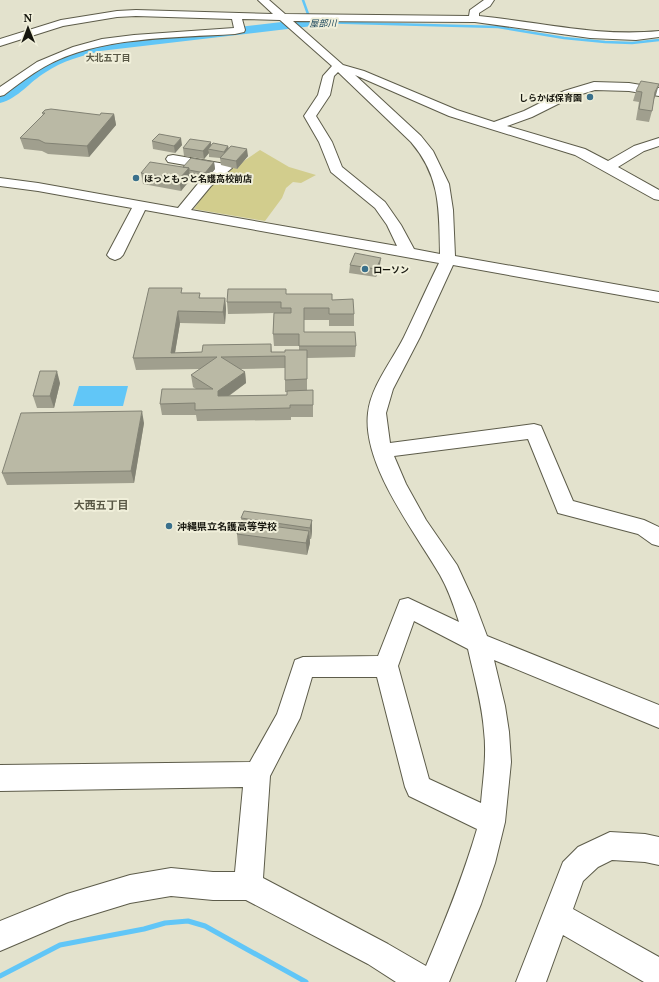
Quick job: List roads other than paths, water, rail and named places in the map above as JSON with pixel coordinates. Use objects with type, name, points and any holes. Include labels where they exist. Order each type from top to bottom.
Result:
[{"type":"street","points":[[263,0],[339,67],[416,139],[430,157],[442,184],[446,210],[448,260],[412,336],[384,389],[378,413],[378,432],[382,451],[396,485],[419,526],[449,571],[464,604],[478,643],[494,706],[498,762],[492,822],[481,863],[467,904],[434,982]]},
{"type":"street","points":[[474,19],[474,12],[486,4],[489,0]]},
{"type":"street","points":[[117,14],[118,10],[127,6],[148,3]]},
{"type":"street","points":[[0,43],[50,26],[117,14],[136,13],[282,17],[474,19],[510,22],[570,33],[596,36],[659,34]]},
{"type":"street","points":[[0,92],[41,64],[77,49],[106,41],[235,31],[240,30],[237,19]]},
{"type":"street","points":[[408,253],[386,212],[376,200],[336,169],[322,134],[310,116],[324,94],[327,76],[339,67],[360,73],[453,113],[580,152],[659,196]]},
{"type":"street","points":[[494,126],[528,114],[568,94],[589,87],[604,85],[659,92]]},
{"type":"street","points":[[609,167],[631,152],[648,144],[659,142]]},
{"type":"street","points":[[173,159],[225,168],[206,182],[182,212]]},
{"type":"street","points":[[0,182],[182,212],[659,297]]},
{"type":"street","points":[[115,255],[141,205]]},
{"type":"street","points":[[382,451],[534,431],[565,507],[644,528],[659,538]]},
{"type":"street","points":[[492,822],[418,787],[386,666],[408,607],[478,643],[659,717]]},
{"type":"street","points":[[248,886],[256,774],[288,718],[303,667],[386,666]]},
{"type":"street","points":[[0,778],[256,774]]},
{"type":"street","points":[[531,982],[573,872],[588,856],[610,846],[645,848],[659,851]]},
{"type":"street","points":[[0,936],[67,908],[130,889],[171,882],[213,886],[248,886],[378,954],[423,982]]},
{"type":"street","points":[[556,915],[659,974]]},
{"type":"water","points":[[79,386],[128,386],[123,406],[73,406]]},
{"type":"waterway","points":[[303,0],[308,14]]},
{"type":"waterway","name":"屋部川","points":[[316,22],[498,27],[564,38],[605,42],[632,43],[659,40]]},
{"type":"waterway","name":"屋部川","points":[[0,98],[11,93],[47,65],[69,56],[99,47],[316,22]]},
{"type":"waterway","points":[[0,976],[60,945],[144,929],[165,923],[188,921],[205,926],[306,982]]},
{"type":"place","name":"しらかば保育園","points":[[590,97]]},
{"type":"place","name":"ほっともっと名護高校前店","points":[[136,178]]},
{"type":"place","name":"ローソン","points":[[365,269]]},
{"type":"place","name":"沖縄県立名護高等学校","points":[[169,526]]},
{"type":"district","name":"大北五丁目","points":[[108,57]]},
{"type":"district","name":"大西五丁目","points":[[101,504]]}]
